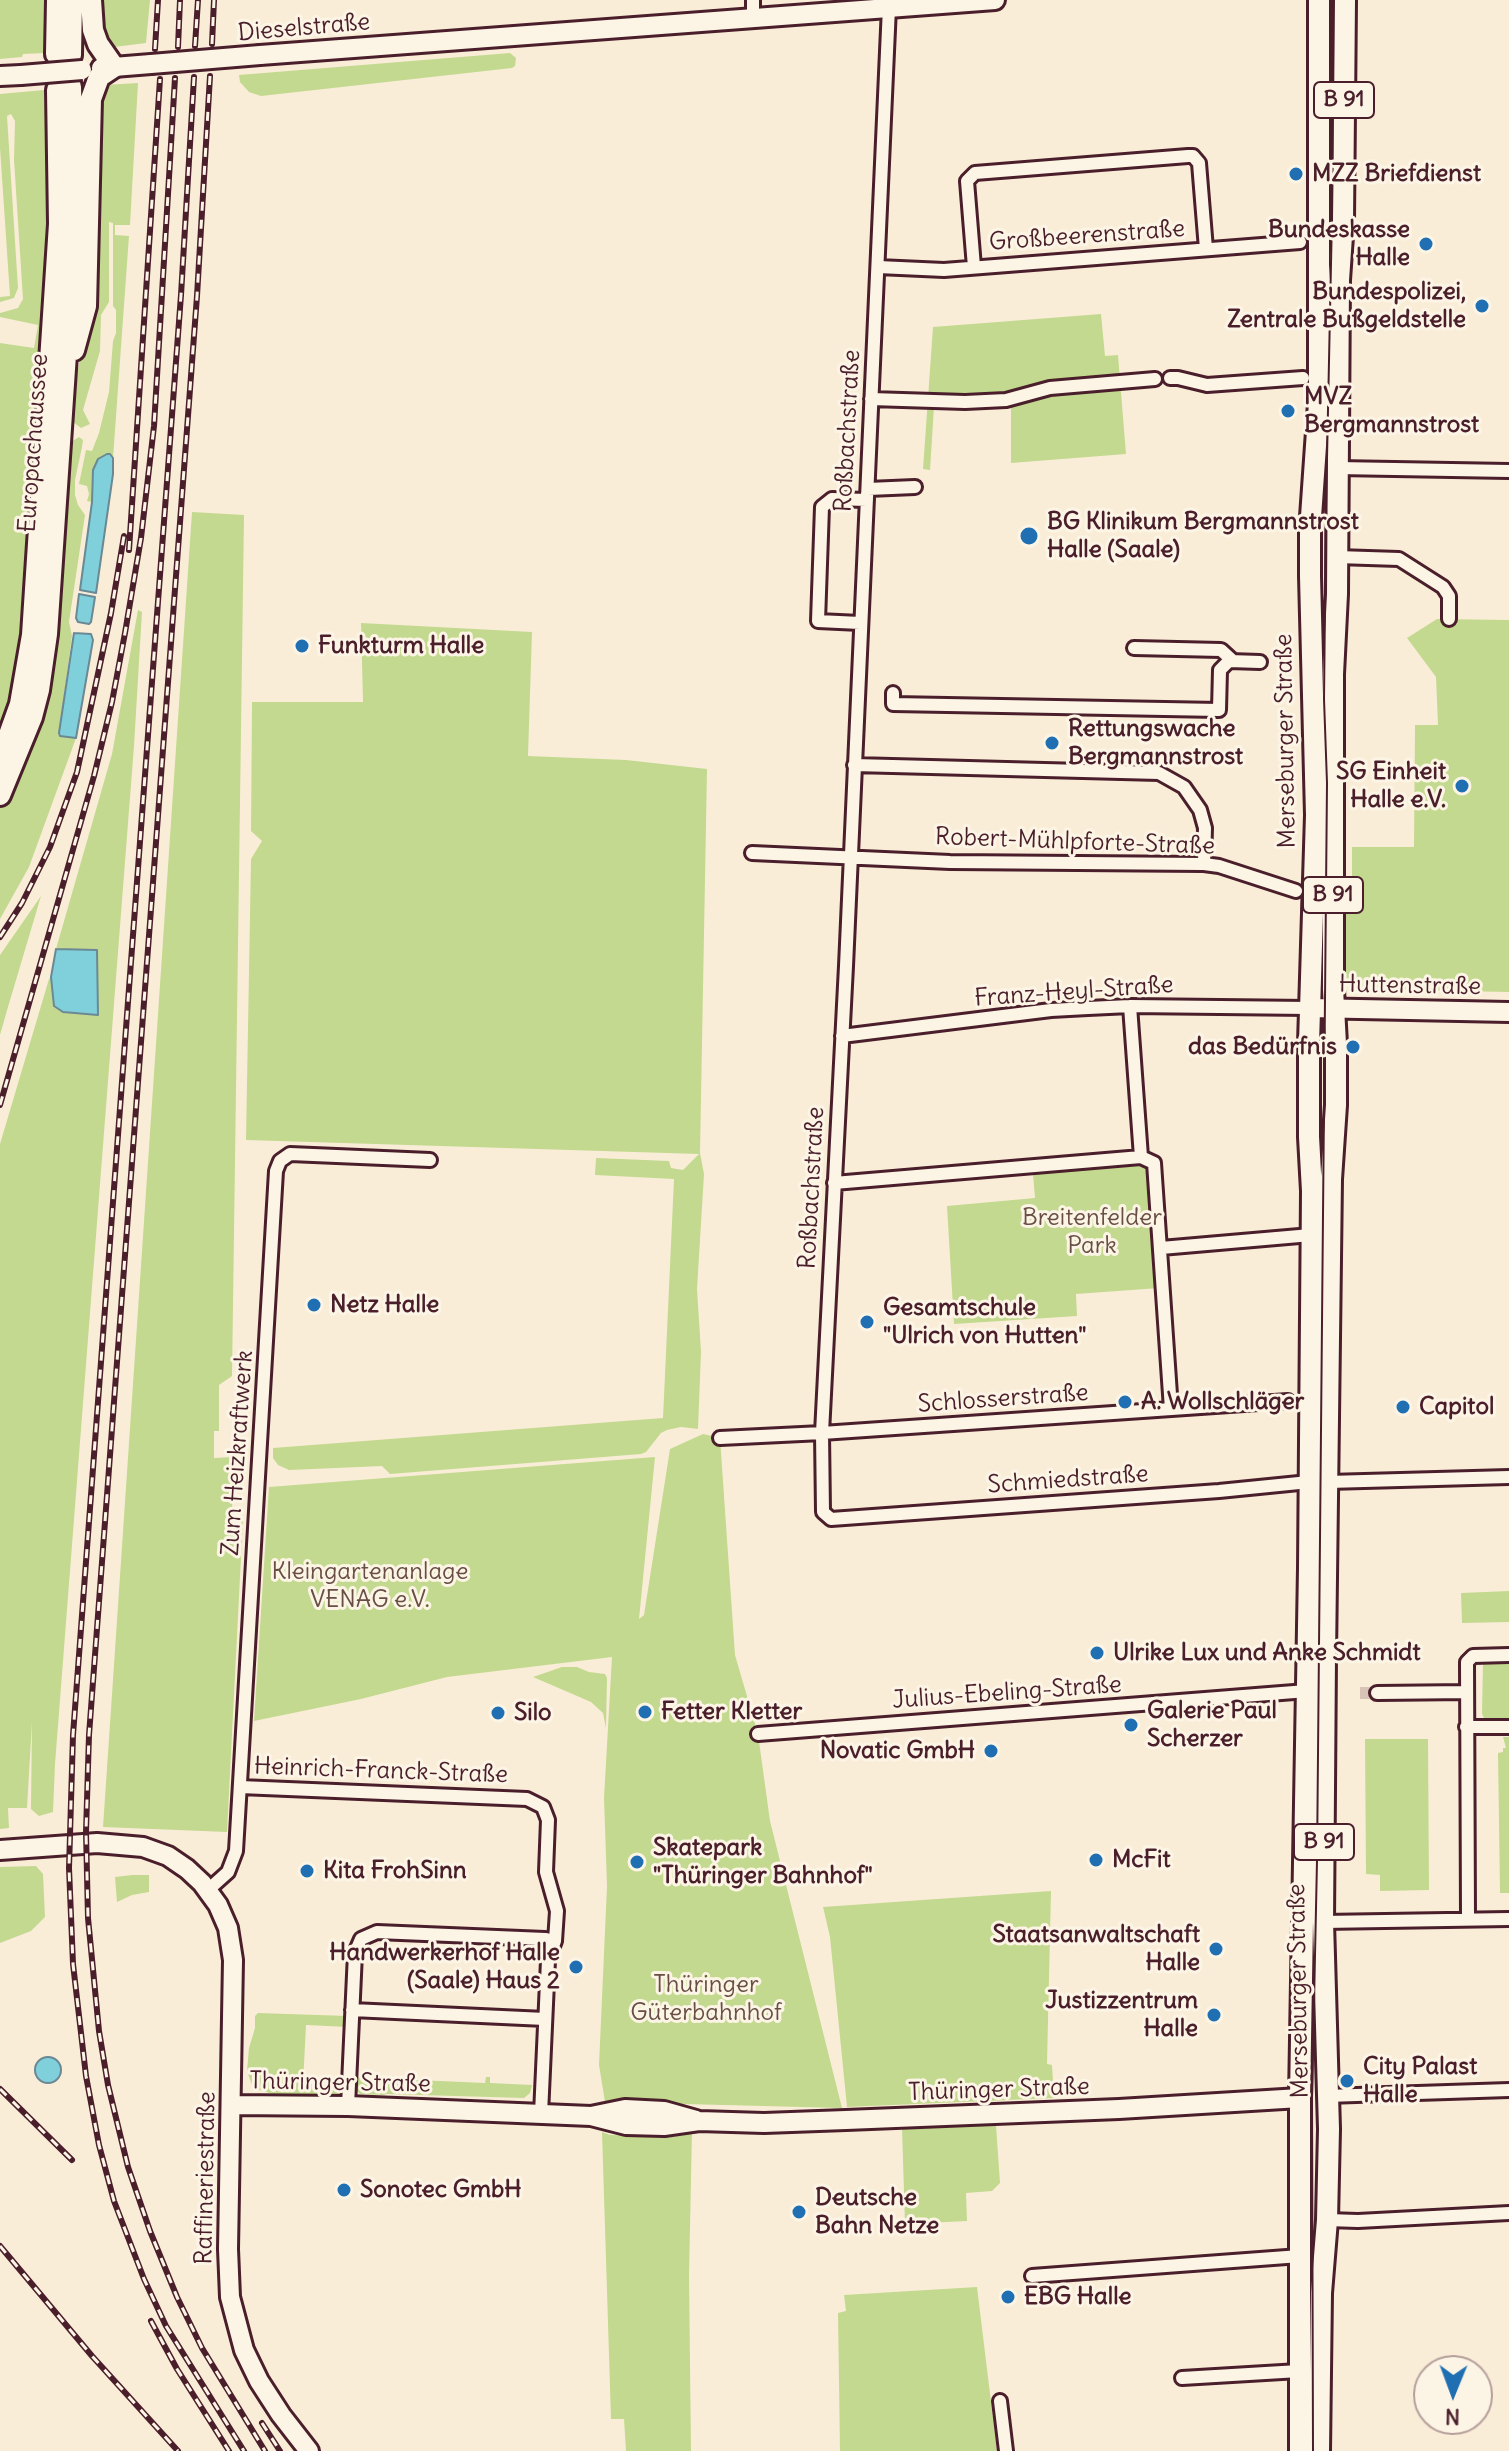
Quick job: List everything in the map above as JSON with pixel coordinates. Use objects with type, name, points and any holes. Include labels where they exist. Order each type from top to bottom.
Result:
[{"type":"main road","name":"Europachaussee","points":[[0,795],[32,717],[44,662],[74,209],[67,71],[57,0]]},
{"type":"main road","name":"Europachaussee","points":[[0,760],[20,704],[32,635],[72,0]]},
{"type":"main road","points":[[63,389],[86,306],[91,99],[99,77],[114,67],[98,44],[93,30],[91,0]]},
{"type":"main road","name":"Merseburger Straße","points":[[1319,0],[1319,403],[1310,531],[1309,605],[1313,654],[1315,848],[1309,1008],[1309,1137],[1331,1922],[1326,2096],[1329,2129],[1327,2220],[1321,2277],[1319,2451]]},
{"type":"main road","name":"Merseburger Straße","points":[[1300,2451],[1300,2098],[1307,1691],[1336,1091],[1333,750],[1345,0]]},
{"type":"main road","points":[[1300,2098],[1326,2096]]},
{"type":"street","name":"Dieselstraße","points":[[0,76],[260,55],[753,8],[889,7],[995,0]]},
{"type":"street","name":"Roßbachstraße","points":[[831,1519],[823,1512],[822,1433],[889,7]]},
{"type":"street","points":[[974,267],[967,181],[975,173],[1188,156],[1193,156],[1199,163],[1206,249]]},
{"type":"street","name":"Großbeerenstraße","points":[[878,267],[944,270],[1300,242]]},
{"type":"street","points":[[1170,378],[1207,385],[1303,378]]},
{"type":"street","points":[[871,399],[1006,400],[1050,388],[1155,379]]},
{"type":"street","points":[[1337,468],[1509,471]]},
{"type":"street","points":[[860,623],[818,621],[822,507],[832,499],[915,487]]},
{"type":"street","points":[[1337,557],[1399,559],[1443,587],[1449,596],[1449,619]]},
{"type":"street","points":[[1134,648],[1221,650],[1233,661]]},
{"type":"street","points":[[893,693],[893,704],[1034,703],[1219,710],[1220,670],[1229,661],[1260,662]]},
{"type":"street","points":[[854,765],[1159,773],[1184,787],[1200,810],[1205,828],[1204,864]]},
{"type":"street","points":[[752,853],[850,856]]},
{"type":"street","name":"Robert-Mühlpforte-Straße","points":[[850,856],[950,862],[1204,864],[1296,891]]},
{"type":"street","name":"Franz-Heyl-Straße","points":[[842,1036],[1051,1010],[1130,1006],[1309,1008]]},
{"type":"street","points":[[1130,1006],[1141,1157]]},
{"type":"street","name":"Huttenstraße","points":[[1309,1008],[1509,1012]]},
{"type":"street","name":"Zum Heizkraftwerk","points":[[208,1890],[224,1877],[234,1862],[276,1171],[280,1161],[290,1154],[430,1160]]},
{"type":"street","points":[[834,1183],[1141,1157],[1154,1163],[1171,1409]]},
{"type":"street","points":[[1161,1248],[1311,1235]]},
{"type":"street","name":"Schlosserstraße","points":[[720,1438],[1288,1401]]},
{"type":"street","name":"Schmiedstraße","points":[[831,1519],[1318,1482],[1509,1477]]},
{"type":"street","points":[[1468,1919],[1467,1662],[1473,1656],[1509,1655]]},
{"type":"street","name":"Julius-Ebeling-Straße","points":[[758,1734],[1307,1691]]},
{"type":"street","points":[[1377,1693],[1467,1692]]},
{"type":"street","points":[[1466,1727],[1509,1727]]},
{"type":"street","name":"Heinrich-Franck-Straße","points":[[240,1787],[527,1799],[538,1803],[548,1820],[546,1872],[556,1903],[555,1941],[548,1960],[541,2114]]},
{"type":"street","points":[[0,1850],[97,1843],[143,1847],[178,1863],[208,1890]]},
{"type":"street","name":"Raffineriestraße","points":[[208,1890],[223,1915],[233,1951],[228,2261],[233,2313],[244,2350],[259,2381],[309,2451]]},
{"type":"street","points":[[1331,1922],[1509,1919]]},
{"type":"street","points":[[348,2106],[355,1953],[361,1939],[377,1932],[555,1941]]},
{"type":"street","points":[[352,2010],[545,2019]]},
{"type":"street","points":[[1326,2096],[1509,2090]]},
{"type":"street","name":"Thüringer Straße","points":[[232,2105],[348,2106],[591,2116],[625,2109],[664,2111],[699,2121],[764,2123],[1300,2098]]},
{"type":"street","points":[[1327,2220],[1509,2213]]},
{"type":"street","points":[[1032,2276],[1300,2256]]},
{"type":"street","points":[[1182,2378],[1299,2371]]},
{"type":"street","points":[[1000,2401],[1006,2451]]},
{"type":"green space","points":[[0,0],[46,0],[45,53],[0,59]]},
{"type":"green space","points":[[95,0],[150,0],[146,43],[106,48]]},
{"type":"green space","points":[[510,53],[516,58],[512,68],[261,96],[249,92],[240,82],[239,75]]},
{"type":"green space","points":[[138,83],[130,225],[115,225],[115,235],[129,236],[113,458],[107,454],[98,459],[93,470],[92,502],[87,501],[87,486],[79,484],[86,450],[92,451],[99,433],[109,392],[116,333],[113,223],[109,222],[109,302],[101,315],[100,351],[83,410],[90,424],[81,428],[72,417],[89,309],[97,95],[105,85]]},
{"type":"green space","points":[[44,90],[48,237],[21,658],[0,741],[0,343],[34,348],[38,325],[0,317],[0,313],[18,308],[23,299],[14,160],[15,121],[11,114],[7,116],[18,288],[14,298],[0,302],[0,297],[10,296],[0,148],[0,94]]},
{"type":"green space","points":[[1101,314],[1105,356],[1118,355],[1126,454],[1011,463],[1011,405],[974,409],[934,407],[930,470],[923,469],[933,327]]},
{"type":"green space","points":[[79,437],[83,440],[75,495],[85,515],[69,622],[72,636],[59,733],[76,738],[29,867],[0,919],[0,806],[9,788],[58,577],[63,553],[71,442]]},
{"type":"green space","points":[[192,512],[244,515],[232,1376],[219,1385],[219,1431],[214,1431],[214,1458],[233,1457],[232,1518],[243,1518],[227,1832],[103,1827]]},
{"type":"green space","points":[[138,610],[142,612],[134,746],[53,1812],[39,1816],[31,1809],[32,1722],[27,1808],[8,1808],[9,1828],[0,1829],[0,1144],[49,979],[51,977],[54,1007],[63,1012],[98,1014],[97,950],[56,949],[112,754]]},
{"type":"green space","name":"SG Einheit Halle e.V.","points":[[1437,619],[1509,620],[1509,992],[1353,989],[1350,979],[1338,979],[1337,890],[1352,893],[1352,847],[1414,847],[1415,725],[1438,725],[1436,677],[1407,638]]},
{"type":"green space","points":[[361,623],[532,632],[528,756],[626,760],[707,769],[700,1153],[704,1174],[697,1289],[701,1352],[698,1429],[681,1427],[667,1430],[641,1454],[390,1474],[382,1466],[289,1470],[278,1465],[273,1458],[273,1448],[663,1418],[674,1179],[595,1175],[596,1158],[669,1161],[671,1168],[683,1170],[699,1154],[246,1140],[251,859],[262,841],[251,831],[252,702],[363,702]]},
{"type":"green space","points":[[41,896],[8,1007],[0,1035],[0,955]]},
{"type":"green space","name":"Breitenfelder Park","points":[[1151,1165],[1159,1288],[1076,1294],[1077,1316],[954,1324],[947,1206],[1035,1198],[1033,1174]]},
{"type":"green space","points":[[703,1434],[720,1438],[735,1655],[758,1734],[770,1821],[842,2108],[605,2102],[599,2065],[607,1886],[604,1798],[612,1657],[447,1677],[254,1721],[269,1487],[655,1457],[639,1619],[644,1615],[670,1449]]},
{"type":"green space","points":[[1509,1591],[1509,1622],[1462,1623],[1461,1593]]},
{"type":"green space","points":[[1509,1657],[1509,1723],[1486,1722],[1482,1714],[1483,1663],[1485,1660]]},
{"type":"green space","points":[[562,1667],[577,1667],[605,1674],[606,1728],[603,1713],[591,1702],[533,1677]]},
{"type":"green space","points":[[1503,1737],[1509,1737],[1509,1893],[1500,1893],[1498,1753],[1506,1748]]},
{"type":"green space","points":[[1365,1739],[1428,1739],[1429,1890],[1380,1891],[1380,1875],[1366,1874]]},
{"type":"green space","points":[[36,1866],[43,1874],[45,1917],[31,1931],[0,1943],[0,1867]]},
{"type":"green space","points":[[149,1875],[149,1892],[117,1902],[115,1877]]},
{"type":"green space","points":[[1051,1891],[1047,2064],[1052,2065],[1054,2098],[847,2107],[830,1937],[823,1907]]},
{"type":"green space","points":[[258,2013],[348,2016],[348,2027],[306,2025],[303,2084],[344,2086],[344,2096],[273,2094],[253,2088],[247,2071]]},
{"type":"green space","points":[[414,2074],[417,2074],[417,2080],[485,2083],[486,2077],[490,2077],[490,2083],[532,2085],[530,2093],[524,2098],[360,2094],[356,2090],[356,2077],[413,2080]]},
{"type":"green space","points":[[996,2125],[1000,2183],[992,2191],[966,2193],[967,2221],[905,2224],[902,2128]]},
{"type":"green space","points":[[692,2131],[689,2275],[691,2451],[626,2451],[624,2419],[611,2419],[602,2132],[610,2135],[673,2137]]},
{"type":"green space","points":[[977,2287],[997,2451],[840,2451],[838,2313],[846,2311],[844,2295]]},
{"type":"water","points":[[107,454],[113,458],[113,474],[96,593],[80,590],[92,502],[93,470],[98,459]]},
{"type":"water","points":[[79,594],[95,597],[89,624],[78,622],[76,618]]},
{"type":"water","points":[[74,633],[91,634],[93,640],[76,738],[60,736],[59,733]]},
{"type":"water","points":[[56,949],[97,950],[98,1015],[63,1012],[54,1006],[51,977]]},
{"type":"water","points":[[48,2057],[58,2060],[61,2070],[58,2080],[48,2083],[38,2080],[35,2070],[38,2060]]},
{"type":"tunnel","points":[[1360,1693],[1377,1693]]},
{"type":"tram line","points":[[1313,2451],[1312,2097],[1317,1861],[1327,783],[1324,699],[1333,0]]},
{"type":"railway","points":[[155,49],[158,0]]},
{"type":"railway","points":[[178,47],[180,0]]},
{"type":"railway","points":[[195,46],[198,0]]},
{"type":"railway","points":[[212,44],[214,0]]},
{"type":"railway","points":[[210,76],[197,296],[89,1735],[86,1832],[88,1918],[99,2031],[108,2085],[128,2167],[177,2297],[202,2348],[265,2451]]},
{"type":"railway","points":[[194,77],[181,295],[73,1735],[69,1868],[73,1964],[86,2076],[114,2201],[166,2326],[244,2451]]},
{"type":"railway","points":[[0,1105],[94,776],[125,633],[141,538],[154,426],[175,78]]},
{"type":"railway","points":[[129,550],[160,79]]},
{"type":"railway","points":[[0,937],[22,903],[50,847],[77,772],[124,536]]},
{"type":"railway","points":[[0,2089],[72,2160]]},
{"type":"railway","points":[[0,2246],[92,2356],[178,2451]]},
{"type":"railway","points":[[151,2321],[177,2369],[229,2451]]},
{"type":"railway","points":[[262,2423],[280,2451]]},
{"type":"place","name":"MZZ Briefdienst","points":[[1296,174]]},
{"type":"place","name":"Bundeskasse Halle","points":[[1426,244]]},
{"type":"place","name":"Bundespolizei, Zentrale Bußgeldstelle","points":[[1482,306]]},
{"type":"place","name":"MVZ Bergmannstrost","points":[[1288,411]]},
{"type":"place","name":"BG Klinikum Bergmannstrost Halle (Saale)","points":[[1029,536]]},
{"type":"place","name":"Funkturm Halle","points":[[302,646]]},
{"type":"place","name":"Rettungswache Bergmannstrost","points":[[1052,743]]},
{"type":"place","name":"SG Einheit Halle e.V.","points":[[1462,786]]},
{"type":"place","name":"das Bedürfnis","points":[[1353,1047]]},
{"type":"place","name":"Netz Halle","points":[[314,1305]]},
{"type":"place","name":"Gesamtschule \"Ulrich von Hutten\"","points":[[867,1322]]},
{"type":"place","name":"A. Wollschläger","points":[[1125,1402]]},
{"type":"place","name":"Capitol","points":[[1403,1407]]},
{"type":"place","name":"Ulrike Lux und Anke Schmidt","points":[[1097,1653]]},
{"type":"place","name":"Fetter Kletter","points":[[645,1712]]},
{"type":"place","name":"Silo","points":[[498,1713]]},
{"type":"place","name":"Galerie Paul Scherzer","points":[[1131,1725]]},
{"type":"place","name":"Novatic GmbH","points":[[991,1751]]},
{"type":"place","name":"McFit","points":[[1096,1860]]},
{"type":"place","name":"Skatepark \"Thüringer Bahnhof\"","points":[[637,1862]]},
{"type":"place","name":"Kita FrohSinn","points":[[307,1871]]},
{"type":"place","name":"Staatsanwaltschaft Halle","points":[[1216,1949]]},
{"type":"place","name":"Handwerkerhof Halle (Saale) Haus 2","points":[[576,1967]]},
{"type":"place","name":"Justizzentrum Halle","points":[[1214,2015]]},
{"type":"place","name":"City Palast Halle","points":[[1347,2081]]},
{"type":"place","name":"Sonotec GmbH","points":[[344,2190]]},
{"type":"place","name":"Deutsche Bahn Netze","points":[[799,2212]]},
{"type":"place","name":"EBG Halle","points":[[1008,2297]]},
{"type":"park label","name":"Kleingartenanlage VENAG e.V.","points":[[370,1586]]},
{"type":"park label","name":"Thüringer Güterbahnhof","points":[[706,1999]]}]
